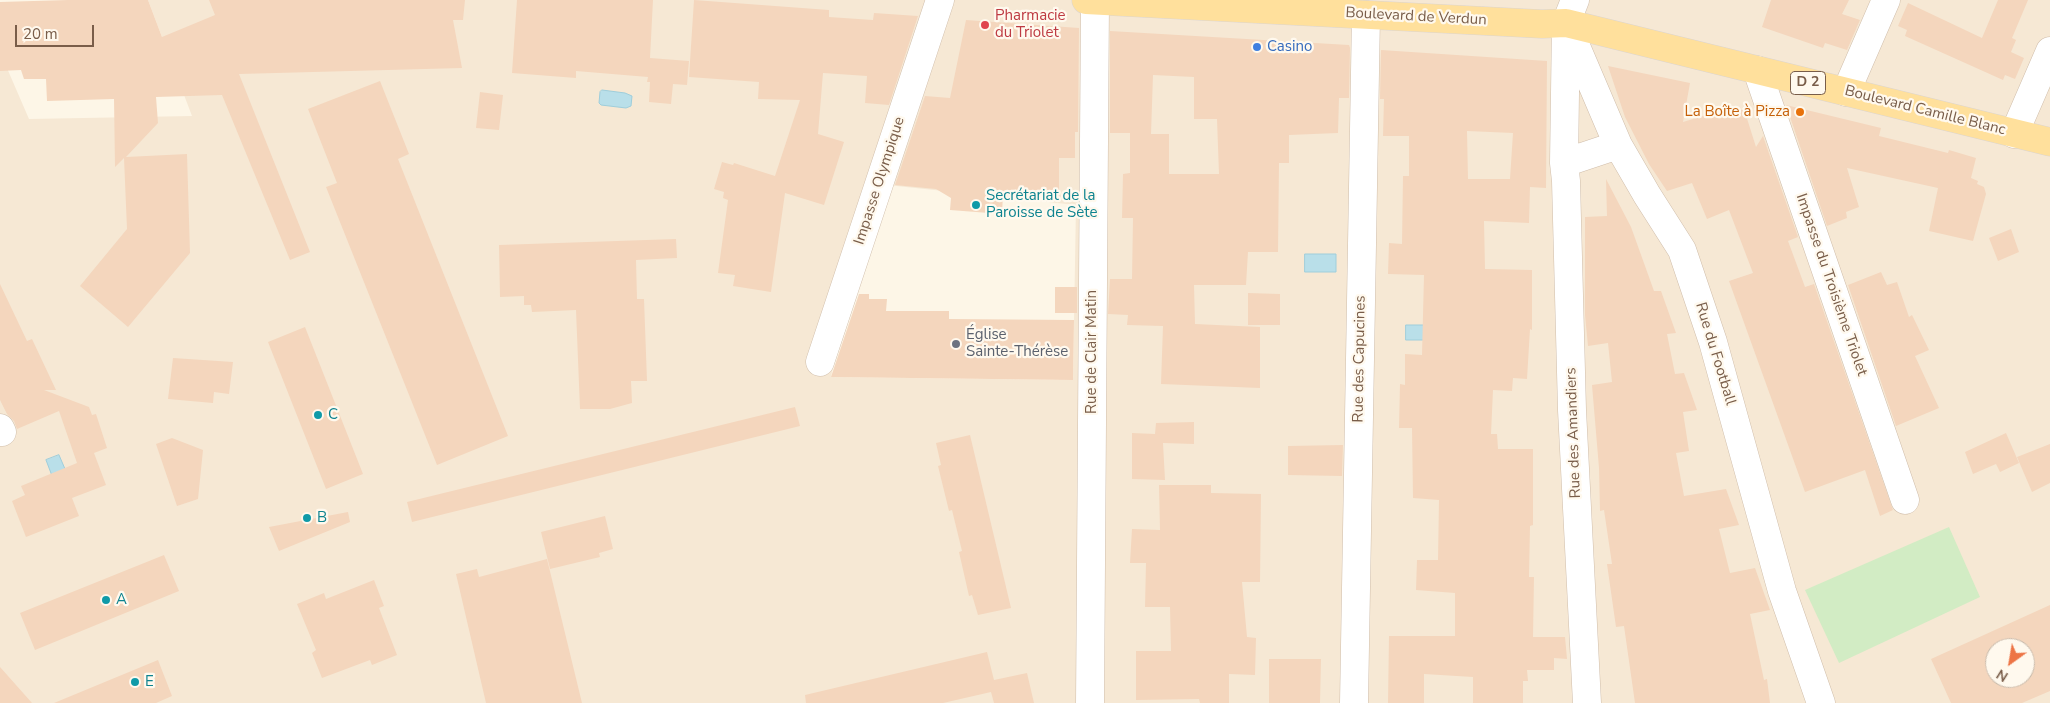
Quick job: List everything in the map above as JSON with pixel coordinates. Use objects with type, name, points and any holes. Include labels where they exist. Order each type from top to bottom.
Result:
[{"type":"main road","name":"Boulevard de Verdun","points":[[1091,0],[1542,24],[1571,12]]},
{"type":"main road","name":"Boulevard Camille Blanc","points":[[1571,12],[1757,70],[2050,142]]},
{"type":"street","name":"Impasse Olympique","points":[[820,362],[940,0]]},
{"type":"street","name":"Rue de Clair Matin","points":[[1090,703],[1091,0]]},
{"type":"street","points":[[1846,92],[1886,0]]},
{"type":"street","name":"Rue du Football","points":[[1571,12],[1618,145],[1682,250],[1713,342],[1782,591],[1822,703]]},
{"type":"street","name":"Rue des Amandiers","points":[[1571,12],[1564,163],[1572,410],[1587,703]]},
{"type":"street","name":"Rue des Capucines","points":[[1354,703],[1366,15]]},
{"type":"street","points":[[2014,134],[2050,51]]},
{"type":"street","name":"Impasse du Troisième Triolet","points":[[1757,70],[1905,500]]},
{"type":"street","points":[[1564,163],[1618,145]]},
{"type":"shaded area","points":[[148,0],[2050,0],[2050,703],[0,703],[0,52],[29,119],[192,116]],"holes":[[[887,185],[1076,205],[1073,380],[831,377],[843,316]]]},
{"type":"green space","points":[[1949,527],[1980,597],[1839,663],[1805,590]]},
{"type":"water","points":[[602,90],[625,93],[632,96],[631,106],[626,108],[601,105],[599,103]]},
{"type":"water","points":[[1305,254],[1336,254],[1336,272],[1305,272]]},
{"type":"water","points":[[1406,325],[1432,325],[1434,340],[1406,340]]},
{"type":"water","points":[[59,455],[71,483],[57,489],[46,460]]},
{"type":"building","points":[[148,0],[162,37],[215,15],[209,0],[465,0],[463,20],[453,20],[462,68],[239,74],[310,252],[290,260],[222,95],[156,97],[158,123],[126,157],[187,154],[190,253],[128,327],[80,286],[127,229],[124,158],[115,167],[114,99],[47,101],[46,79],[24,79],[21,70],[0,71],[0,2]]},
{"type":"building","points":[[517,0],[653,0],[650,58],[689,61],[687,85],[673,84],[671,104],[649,102],[650,82],[647,82],[648,77],[576,71],[576,78],[512,73]]},
{"type":"building","points":[[694,0],[829,10],[829,17],[873,20],[874,13],[918,16],[889,105],[865,103],[867,76],[823,73],[818,134],[844,142],[824,205],[785,193],[771,292],[733,286],[735,275],[718,273],[728,200],[723,198],[724,192],[714,189],[722,162],[733,165],[734,163],[775,176],[800,100],[758,99],[759,82],[689,77]]},
{"type":"building","points":[[1771,0],[1849,0],[1842,14],[1860,20],[1847,50],[1825,43],[1823,48],[1762,27]]},
{"type":"building","points":[[1998,0],[2028,0],[2012,38],[2016,40],[2011,52],[2024,58],[2015,79],[2005,75],[2003,80],[1905,36],[1907,30],[1898,26],[1908,3],[1982,38]]},
{"type":"building","points":[[966,20],[1079,28],[1078,132],[1075,132],[1075,158],[1059,158],[1059,194],[1003,194],[1002,214],[950,210],[951,198],[936,189],[895,185],[925,96],[950,98]]},
{"type":"building","points":[[1110,31],[1349,45],[1349,98],[1339,98],[1338,133],[1289,135],[1289,163],[1279,163],[1278,252],[1248,252],[1246,285],[1194,285],[1195,324],[1260,327],[1260,388],[1161,384],[1163,326],[1127,325],[1128,315],[1108,314],[1110,279],[1132,279],[1133,218],[1122,218],[1123,174],[1130,173],[1130,133],[1110,133]],"holes":[[[1153,75],[1194,77],[1194,119],[1217,119],[1219,174],[1169,174],[1169,134],[1151,134]]]},
{"type":"building","points":[[1381,50],[1547,61],[1546,188],[1530,187],[1529,223],[1484,221],[1485,269],[1532,270],[1532,330],[1530,329],[1527,379],[1513,378],[1512,391],[1493,390],[1491,434],[1497,434],[1498,449],[1533,449],[1533,525],[1530,526],[1529,577],[1534,577],[1533,637],[1565,637],[1567,659],[1554,658],[1554,670],[1527,670],[1528,681],[1523,681],[1523,703],[1473,703],[1473,677],[1424,674],[1424,703],[1388,703],[1389,636],[1455,636],[1455,593],[1416,590],[1417,560],[1438,560],[1439,500],[1413,498],[1412,428],[1399,428],[1400,384],[1405,385],[1405,354],[1422,355],[1424,275],[1388,274],[1389,243],[1402,244],[1403,176],[1409,176],[1409,136],[1383,136],[1384,99],[1380,99]],"holes":[[[1467,131],[1513,133],[1510,179],[1468,179]]]},
{"type":"building","points":[[1608,66],[1690,83],[1683,122],[1736,106],[1738,111],[1744,109],[1756,147],[1763,136],[1798,237],[1788,241],[1805,287],[1814,284],[1893,510],[1880,516],[1865,470],[1805,492],[1729,281],[1753,273],[1729,210],[1707,219],[1692,183],[1667,191],[1649,164],[1625,117]]},
{"type":"building","points":[[380,81],[409,154],[398,159],[508,436],[437,465],[326,187],[337,183],[308,109]]},
{"type":"building","points":[[480,92],[503,95],[499,130],[476,128]]},
{"type":"building","points":[[1786,105],[1881,128],[1879,136],[1948,153],[1949,150],[1976,158],[1971,178],[1978,181],[1977,184],[1984,187],[1986,194],[1973,241],[1929,231],[1938,188],[1847,168],[1859,207],[1846,212],[1847,218],[1827,226]]},
{"type":"building","points":[[1606,179],[1631,227],[1654,291],[1661,291],[1676,333],[1667,334],[1675,374],[1684,373],[1697,410],[1683,412],[1689,451],[1676,453],[1684,496],[1726,489],[1739,525],[1719,529],[1730,573],[1755,568],[1770,610],[1750,614],[1764,680],[1767,679],[1770,703],[1635,703],[1624,626],[1616,627],[1607,564],[1612,564],[1604,510],[1600,511],[1599,468],[1592,385],[1612,382],[1608,343],[1588,346],[1585,315],[1585,217],[1607,216]]},
{"type":"building","points":[[2011,229],[2019,252],[1998,261],[1989,238]]},
{"type":"building","points":[[676,239],[677,258],[636,260],[637,299],[644,299],[647,381],[631,381],[632,403],[610,409],[580,409],[576,310],[532,312],[531,305],[524,305],[524,296],[500,297],[499,245]]},
{"type":"building","points":[[1881,272],[1887,285],[1897,282],[1909,317],[1912,315],[1929,350],[1915,356],[1939,408],[1896,426],[1848,285]]},
{"type":"building","points":[[0,284],[27,341],[32,339],[56,390],[44,390],[89,407],[92,415],[96,414],[107,448],[94,453],[106,485],[72,498],[79,516],[26,537],[12,501],[25,495],[21,486],[77,463],[59,411],[17,429],[0,400]]},
{"type":"building","points":[[1055,287],[1077,287],[1077,313],[1055,313]]},
{"type":"building","points":[[1248,293],[1280,294],[1280,325],[1248,325]]},
{"type":"building","name":"Église Sainte-Thérèse","points":[[859,294],[869,294],[869,299],[887,299],[886,311],[949,311],[949,319],[1074,320],[1073,380],[831,377]]},
{"type":"building","name":"C","points":[[305,327],[363,474],[326,489],[268,342]]},
{"type":"building","points":[[173,358],[233,362],[229,394],[214,392],[213,403],[168,399]]},
{"type":"building","points":[[795,407],[800,426],[412,522],[407,502]]},
{"type":"building","points":[[1194,422],[1194,444],[1163,443],[1165,480],[1132,479],[1132,433],[1155,434],[1156,423]]},
{"type":"building","points":[[2006,433],[2019,463],[2000,472],[1996,464],[1973,474],[1965,452]]},
{"type":"building","points":[[970,435],[1011,608],[978,615],[972,595],[969,596],[959,552],[962,551],[952,510],[949,511],[938,466],[941,465],[936,443]]},
{"type":"building","points":[[172,438],[203,450],[198,499],[177,506],[156,444]]},
{"type":"building","points":[[2050,444],[2050,483],[2032,492],[2017,457]]},
{"type":"building","points":[[1343,445],[1342,476],[1288,475],[1288,446]]},
{"type":"building","points":[[1159,485],[1211,485],[1211,493],[1261,494],[1260,582],[1242,582],[1247,637],[1256,638],[1255,675],[1229,674],[1229,703],[1200,703],[1199,699],[1136,700],[1136,651],[1171,651],[1170,607],[1145,607],[1146,563],[1130,563],[1132,529],[1160,530]]},
{"type":"building","points":[[348,512],[350,522],[279,551],[269,527]]},
{"type":"building","points":[[605,516],[613,549],[599,553],[600,557],[550,569],[541,532]]},
{"type":"building","name":"A","points":[[164,555],[179,591],[35,650],[20,613]]},
{"type":"building","points":[[547,559],[582,703],[486,703],[456,574],[477,569],[479,577]]},
{"type":"building","points":[[374,580],[384,606],[379,608],[397,655],[372,665],[370,660],[322,678],[312,653],[316,650],[297,604],[324,593],[326,599]]},
{"type":"building","points":[[2050,605],[2050,691],[2022,703],[1951,703],[1931,659]]},
{"type":"building","points":[[987,652],[994,680],[1027,673],[1034,703],[994,703],[991,692],[943,703],[806,703],[805,695]]},
{"type":"building","points":[[1269,659],[1321,659],[1320,703],[1269,703]]},
{"type":"building","name":"E","points":[[158,660],[172,696],[156,703],[54,703]]},
{"type":"building","points":[[0,667],[32,703],[0,703]]},
{"type":"place","name":"Pharmacie du Triolet","points":[[985,25]]},
{"type":"place","name":"Casino","points":[[1257,47]]},
{"type":"place","name":"La Boîte à Pizza","points":[[1800,112]]},
{"type":"place","name":"Secrétariat de la Paroisse de Sète","points":[[976,205]]},
{"type":"place","name":"Église Sainte-Thérèse","points":[[956,344]]},
{"type":"place","name":"C","points":[[318,415]]},
{"type":"place","name":"B","points":[[307,518]]},
{"type":"place","name":"A","points":[[106,600]]},
{"type":"place","name":"E","points":[[135,682]]}]
